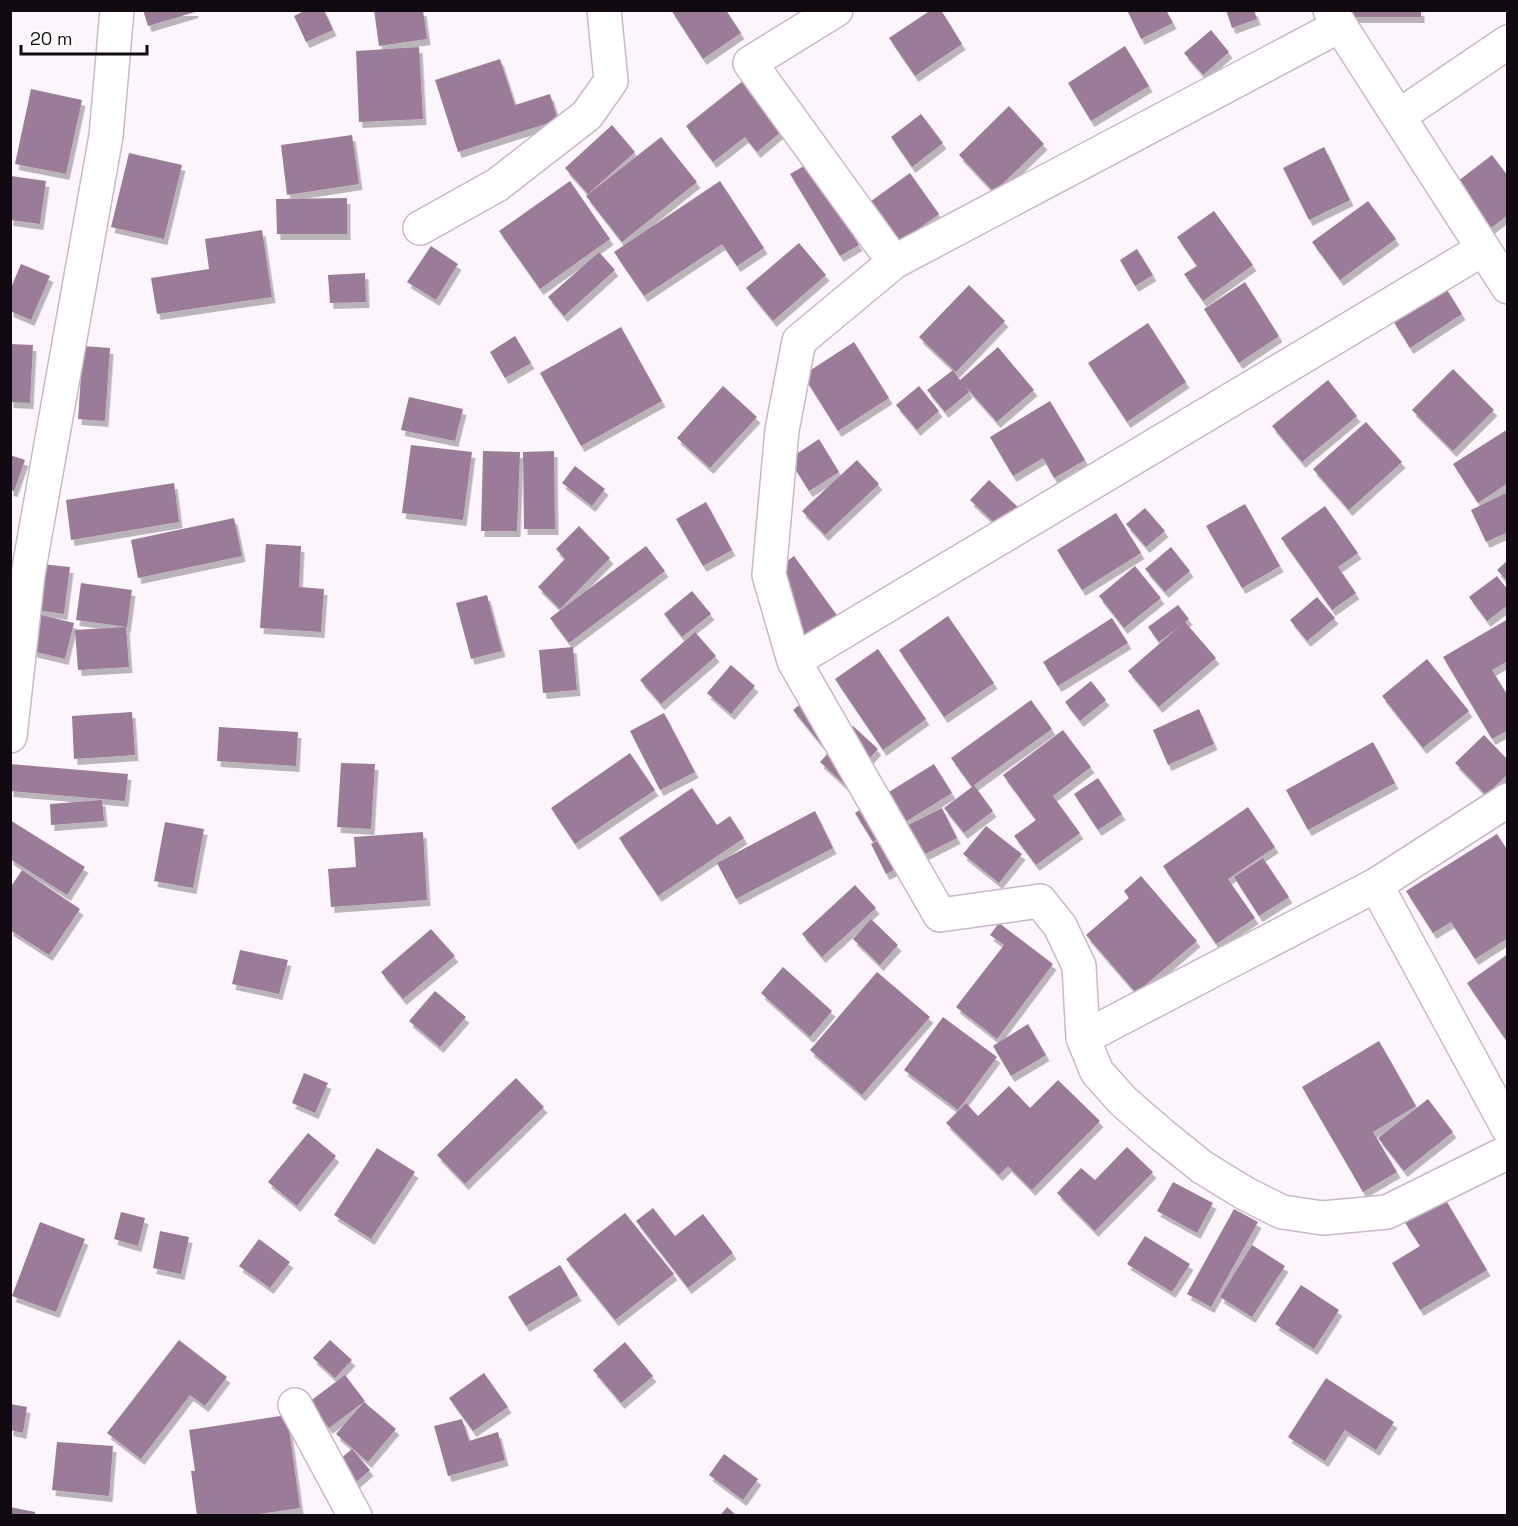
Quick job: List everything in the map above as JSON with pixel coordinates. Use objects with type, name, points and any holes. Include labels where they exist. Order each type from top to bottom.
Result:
[{"type":"street","points":[[10,736],[28,574],[106,136],[117,10]]},
{"type":"street","points":[[420,228],[497,185],[587,115],[611,81],[604,10]]},
{"type":"street","points":[[836,10],[750,63],[894,262]]},
{"type":"street","points":[[1508,287],[1334,18],[894,262],[799,341],[782,430],[769,575],[794,662],[940,915],[1040,901],[1060,926],[1079,966],[1083,1038],[1097,1072],[1123,1101],[1202,1167],[1246,1194],[1282,1212],[1323,1218],[1387,1212],[1508,1152]]},
{"type":"street","points":[[1399,116],[1508,42]]},
{"type":"street","points":[[794,662],[1483,249]]},
{"type":"street","points":[[1083,1038],[1376,885],[1508,800]]},
{"type":"street","points":[[1376,885],[1508,1128]]},
{"type":"street","points":[[295,1405],[355,1515]]},
{"type":"building","points":[[143,10],[195,10],[195,12],[148,26]]},
{"type":"building","points":[[306,10],[324,10],[333,30],[306,42],[294,16]]},
{"type":"building","points":[[374,10],[423,10],[427,39],[379,46]]},
{"type":"building","points":[[671,10],[726,10],[741,33],[703,59]]},
{"type":"building","points":[[931,10],[941,10],[962,44],[915,76],[889,38]]},
{"type":"building","points":[[1127,10],[1166,10],[1173,23],[1141,39]]},
{"type":"building","points":[[1226,10],[1254,10],[1257,19],[1232,28]]},
{"type":"building","points":[[1347,10],[1421,10],[1421,17],[1347,17]]},
{"type":"building","points":[[1211,30],[1229,52],[1203,75],[1184,53]]},
{"type":"building","points":[[1125,46],[1149,86],[1091,121],[1068,83]]},
{"type":"building","points":[[419,47],[423,119],[359,122],[356,51]]},
{"type":"building","points":[[500,59],[515,105],[550,94],[558,120],[458,152],[435,80]]},
{"type":"building","points":[[749,76],[788,126],[757,152],[745,137],[713,162],[686,126]]},
{"type":"building","points":[[31,89],[82,100],[66,174],[15,164]]},
{"type":"building","points":[[1009,106],[1044,144],[994,192],[959,155]]},
{"type":"building","points":[[921,114],[943,143],[912,167],[891,137]]},
{"type":"building","points":[[612,125],[635,152],[588,194],[565,168]]},
{"type":"building","points":[[352,135],[359,184],[287,195],[281,145]]},
{"type":"building","points":[[661,137],[697,182],[622,242],[586,196]]},
{"type":"building","points":[[1324,147],[1350,200],[1309,220],[1283,168]]},
{"type":"building","points":[[129,153],[182,165],[164,239],[111,227]]},
{"type":"building","points":[[1492,155],[1508,176],[1508,215],[1479,237],[1445,191]]},
{"type":"building","points":[[809,163],[859,245],[840,256],[790,174]]},
{"type":"building","points":[[910,173],[939,214],[879,257],[849,217]]},
{"type":"building","points":[[11,176],[46,181],[40,224],[10,220]]},
{"type":"building","points":[[570,181],[610,239],[540,289],[499,231]]},
{"type":"building","points":[[720,181],[764,248],[737,266],[722,244],[644,296],[614,252]]},
{"type":"building","points":[[347,198],[347,234],[277,234],[276,199]]},
{"type":"building","points":[[1368,201],[1396,239],[1340,280],[1312,242]]},
{"type":"building","points":[[1214,211],[1253,265],[1203,301],[1184,274],[1197,266],[1177,237]]},
{"type":"building","points":[[262,230],[272,297],[157,314],[151,278],[209,269],[205,239]]},
{"type":"building","points":[[799,243],[826,275],[773,321],[746,288]]},
{"type":"building","points":[[431,246],[458,264],[436,300],[407,282]]},
{"type":"building","points":[[1137,249],[1153,275],[1135,286],[1120,260]]},
{"type":"building","points":[[599,252],[615,270],[564,316],[548,297]]},
{"type":"building","points":[[21,264],[50,276],[31,320],[10,311],[10,290]]},
{"type":"building","points":[[365,273],[366,302],[330,303],[328,275]]},
{"type":"building","points":[[1245,282],[1279,336],[1239,363],[1204,309]]},
{"type":"building","points":[[969,285],[1005,321],[956,372],[919,337]]},
{"type":"building","points":[[1444,285],[1462,314],[1410,348],[1392,319]]},
{"type":"building","points":[[1148,323],[1186,382],[1127,422],[1088,363]]},
{"type":"building","points":[[621,327],[662,401],[581,446],[540,373]]},
{"type":"building","points":[[515,336],[531,363],[505,378],[490,352]]},
{"type":"building","points":[[854,342],[889,398],[838,431],[803,375]]},
{"type":"building","points":[[10,344],[33,345],[30,403],[10,402]]},
{"type":"building","points":[[83,346],[110,348],[105,421],[78,419]]},
{"type":"building","points":[[998,347],[1034,390],[997,422],[965,386],[969,392],[945,412],[927,390],[953,370],[960,380]]},
{"type":"building","points":[[1453,369],[1494,410],[1453,451],[1412,410]]},
{"type":"building","points":[[1328,380],[1357,416],[1302,462],[1272,426]]},
{"type":"building","points":[[723,386],[757,417],[710,468],[677,438]]},
{"type":"building","points":[[919,386],[939,411],[917,430],[896,405]]},
{"type":"building","points":[[409,397],[463,409],[455,441],[401,430]]},
{"type":"building","points":[[1050,401],[1085,460],[1054,478],[1043,458],[1013,476],[990,437]]},
{"type":"building","points":[[1366,422],[1402,462],[1349,510],[1313,469]]},
{"type":"building","points":[[1508,429],[1508,483],[1478,503],[1453,464]]},
{"type":"building","points":[[819,439],[839,472],[809,491],[789,459]]},
{"type":"building","points":[[411,445],[472,452],[463,520],[402,513]]},
{"type":"building","points":[[483,451],[520,452],[517,531],[481,531]]},
{"type":"building","points":[[554,451],[555,529],[524,529],[523,452]]},
{"type":"building","points":[[10,455],[25,460],[14,491],[10,490]]},
{"type":"building","points":[[857,460],[879,484],[825,535],[802,511]]},
{"type":"building","points":[[575,466],[605,489],[592,506],[562,483]]},
{"type":"building","points":[[989,480],[1019,508],[1001,529],[970,500]]},
{"type":"building","points":[[174,483],[179,522],[71,540],[66,500]]},
{"type":"building","points":[[1508,492],[1508,532],[1486,542],[1471,510]]},
{"type":"building","points":[[706,502],[732,550],[703,566],[676,519]]},
{"type":"building","points":[[1245,504],[1280,566],[1242,588],[1206,526]]},
{"type":"building","points":[[1325,506],[1358,553],[1338,567],[1356,593],[1332,610],[1281,538]]},
{"type":"building","points":[[1145,508],[1165,531],[1146,547],[1126,524]]},
{"type":"building","points":[[1116,513],[1141,553],[1082,590],[1057,550]]},
{"type":"building","points":[[234,518],[242,556],[138,578],[131,540]]},
{"type":"building","points":[[579,526],[610,558],[560,609],[538,587],[565,559],[556,549]]},
{"type":"building","points":[[266,544],[301,546],[299,587],[324,589],[321,632],[260,628]]},
{"type":"building","points":[[646,546],[665,571],[569,643],[550,618]]},
{"type":"building","points":[[1171,547],[1190,571],[1165,592],[1145,569]]},
{"type":"building","points":[[794,556],[839,618],[808,641],[763,579]]},
{"type":"building","points":[[1508,560],[1508,582],[1497,570]]},
{"type":"building","points":[[41,564],[70,567],[64,614],[36,610]]},
{"type":"building","points":[[1135,566],[1161,598],[1124,628],[1099,596]]},
{"type":"building","points":[[1497,576],[1508,590],[1508,605],[1487,621],[1469,597]]},
{"type":"building","points":[[81,583],[132,590],[127,627],[76,620]]},
{"type":"building","points":[[692,591],[711,614],[682,637],[664,614]]},
{"type":"building","points":[[487,595],[502,651],[471,659],[456,603]]},
{"type":"building","points":[[1317,597],[1335,618],[1307,641],[1290,620]]},
{"type":"building","points":[[1178,605],[1189,619],[1185,622],[1216,658],[1159,707],[1128,671],[1180,626],[1159,642],[1148,627]]},
{"type":"building","points":[[37,614],[74,623],[65,659],[28,650]]},
{"type":"building","points":[[948,616],[994,683],[944,717],[899,650]]},
{"type":"building","points":[[1112,618],[1128,643],[1058,686],[1043,662]]},
{"type":"building","points":[[1508,619],[1508,661],[1492,670],[1508,696],[1508,730],[1492,739],[1443,657]]},
{"type":"building","points":[[126,627],[129,667],[78,670],[75,630]]},
{"type":"building","points":[[695,632],[716,656],[661,704],[640,680]]},
{"type":"building","points":[[573,647],[577,690],[543,693],[539,650]]},
{"type":"building","points":[[878,649],[926,719],[883,750],[835,679]]},
{"type":"building","points":[[1427,659],[1469,711],[1423,748],[1382,696]]},
{"type":"building","points":[[731,665],[755,686],[731,714],[707,693]]},
{"type":"building","points":[[1091,681],[1106,700],[1080,721],[1065,702]]},
{"type":"building","points":[[818,690],[845,722],[820,743],[793,710]]},
{"type":"building","points":[[1031,700],[1052,729],[974,785],[993,811],[964,833],[944,808],[972,787],[951,758]]},
{"type":"building","points":[[1199,709],[1214,744],[1168,765],[1153,730]]},
{"type":"building","points":[[132,712],[135,755],[74,759],[72,716]]},
{"type":"building","points":[[664,713],[695,772],[660,790],[630,731]]},
{"type":"building","points":[[853,726],[878,749],[845,785],[820,762]]},
{"type":"building","points":[[219,727],[298,732],[296,766],[217,761]]},
{"type":"building","points":[[1063,730],[1091,767],[1053,796],[1080,833],[1036,865],[1014,836],[1036,820],[1003,775]]},
{"type":"building","points":[[1484,735],[1508,760],[1508,774],[1486,795],[1455,763]]},
{"type":"building","points":[[1373,742],[1395,783],[1308,830],[1286,790]]},
{"type":"building","points":[[630,753],[655,790],[575,844],[551,808]]},
{"type":"building","points":[[341,763],[375,764],[371,829],[337,827]]},
{"type":"building","points":[[10,764],[128,774],[125,801],[10,791]]},
{"type":"building","points":[[934,764],[952,793],[873,842],[855,813]]},
{"type":"building","points":[[1098,778],[1122,814],[1098,830],[1074,794]]},
{"type":"building","points":[[692,788],[717,825],[730,816],[744,838],[658,896],[619,838]]},
{"type":"building","points":[[102,800],[104,821],[51,825],[50,804]]},
{"type":"building","points":[[1248,807],[1275,847],[1228,879],[1255,918],[1216,944],[1163,866]]},
{"type":"building","points":[[942,808],[957,838],[886,874],[871,844]]},
{"type":"building","points":[[815,811],[833,848],[736,899],[717,863]]},
{"type":"building","points":[[10,820],[85,867],[67,895],[10,859]]},
{"type":"building","points":[[165,822],[204,829],[193,888],[154,881]]},
{"type":"building","points":[[986,826],[1022,854],[999,883],[963,854]]},
{"type":"building","points":[[423,832],[427,900],[331,907],[328,869],[356,867],[354,837]]},
{"type":"building","points":[[1497,834],[1508,851],[1508,938],[1475,959],[1451,922],[1433,933],[1406,891]]},
{"type":"building","points":[[1263,858],[1289,897],[1259,916],[1234,877]]},
{"type":"building","points":[[22,870],[80,909],[49,955],[10,930],[10,888]]},
{"type":"building","points":[[1141,876],[1197,941],[1136,993],[1086,935],[1129,898],[1124,891]]},
{"type":"building","points":[[855,885],[876,908],[822,957],[802,934]]},
{"type":"building","points":[[871,919],[898,945],[880,965],[853,939]]},
{"type":"building","points":[[999,923],[1053,964],[997,1039],[956,1007],[1004,945],[990,935]]},
{"type":"building","points":[[431,929],[455,956],[403,999],[381,972]]},
{"type":"building","points":[[240,950],[288,960],[279,994],[232,984]]},
{"type":"building","points":[[1508,954],[1508,1043],[1467,983]]},
{"type":"building","points":[[783,967],[832,1011],[810,1037],[761,993]]},
{"type":"building","points":[[877,972],[930,1017],[862,1095],[810,1050]]},
{"type":"building","points":[[435,991],[466,1017],[440,1047],[409,1021]]},
{"type":"building","points":[[943,1017],[997,1057],[958,1110],[904,1070]]},
{"type":"building","points":[[1028,1024],[1046,1055],[1011,1076],[993,1046]]},
{"type":"building","points":[[1379,1041],[1416,1106],[1373,1132],[1397,1172],[1363,1192],[1302,1087]]},
{"type":"building","points":[[304,1073],[328,1083],[315,1113],[292,1103]]},
{"type":"building","points":[[516,1078],[544,1107],[465,1184],[437,1155]]},
{"type":"building","points":[[1058,1080],[1100,1121],[1032,1190],[1008,1166],[999,1175],[946,1123],[966,1103],[978,1116],[1009,1086],[1030,1108]]},
{"type":"building","points":[[1428,1099],[1453,1132],[1404,1171],[1378,1138]]},
{"type":"building","points":[[308,1133],[336,1156],[297,1206],[268,1182]]},
{"type":"building","points":[[1127,1147],[1153,1172],[1095,1231],[1057,1193],[1081,1168],[1095,1180]]},
{"type":"building","points":[[377,1148],[415,1172],[371,1239],[334,1215]]},
{"type":"building","points":[[1173,1182],[1213,1203],[1197,1233],[1157,1211]]},
{"type":"building","points":[[1444,1197],[1487,1270],[1420,1310],[1392,1263],[1420,1246],[1404,1221]]},
{"type":"building","points":[[653,1208],[675,1236],[703,1214],[733,1253],[688,1288],[636,1221]]},
{"type":"building","points":[[1234,1209],[1258,1222],[1211,1307],[1187,1294]]},
{"type":"building","points":[[121,1212],[145,1218],[138,1246],[114,1239]]},
{"type":"building","points":[[625,1213],[674,1274],[615,1320],[566,1259]]},
{"type":"building","points":[[40,1222],[85,1239],[56,1312],[12,1296]]},
{"type":"building","points":[[160,1231],[189,1237],[181,1274],[153,1268]]},
{"type":"building","points":[[1145,1236],[1190,1264],[1172,1292],[1127,1264]]},
{"type":"building","points":[[259,1239],[290,1262],[270,1288],[239,1266]]},
{"type":"building","points":[[1252,1245],[1285,1266],[1252,1317],[1220,1297]]},
{"type":"building","points":[[560,1265],[578,1295],[526,1326],[508,1297]]},
{"type":"building","points":[[1301,1285],[1339,1310],[1314,1349],[1275,1324]]},
{"type":"building","points":[[179,1340],[227,1377],[205,1406],[190,1395],[141,1459],[107,1433]]},
{"type":"building","points":[[330,1340],[352,1360],[335,1378],[313,1358]]},
{"type":"building","points":[[625,1342],[653,1376],[621,1403],[593,1370]]},
{"type":"building","points":[[484,1373],[508,1407],[473,1431],[449,1398]]},
{"type":"building","points":[[345,1375],[365,1401],[329,1428],[309,1402]]},
{"type":"building","points":[[1326,1378],[1394,1422],[1376,1450],[1345,1430],[1325,1461],[1288,1437]]},
{"type":"building","points":[[364,1402],[396,1429],[368,1462],[336,1434]]},
{"type":"building","points":[[10,1404],[27,1407],[23,1433],[10,1430]]},
{"type":"building","points":[[287,1415],[300,1508],[245,1516],[197,1516],[191,1471],[195,1471],[189,1430]]},
{"type":"building","points":[[462,1419],[469,1441],[498,1432],[505,1460],[448,1476],[434,1426]]},
{"type":"building","points":[[57,1442],[113,1446],[109,1496],[52,1490]]},
{"type":"building","points":[[352,1449],[370,1470],[345,1492],[326,1471]]},
{"type":"building","points":[[724,1454],[758,1479],[743,1500],[709,1475]]},
{"type":"building","points":[[10,1507],[35,1512],[35,1516],[10,1516]]},
{"type":"building","points":[[727,1507],[737,1516],[720,1516]]}]
